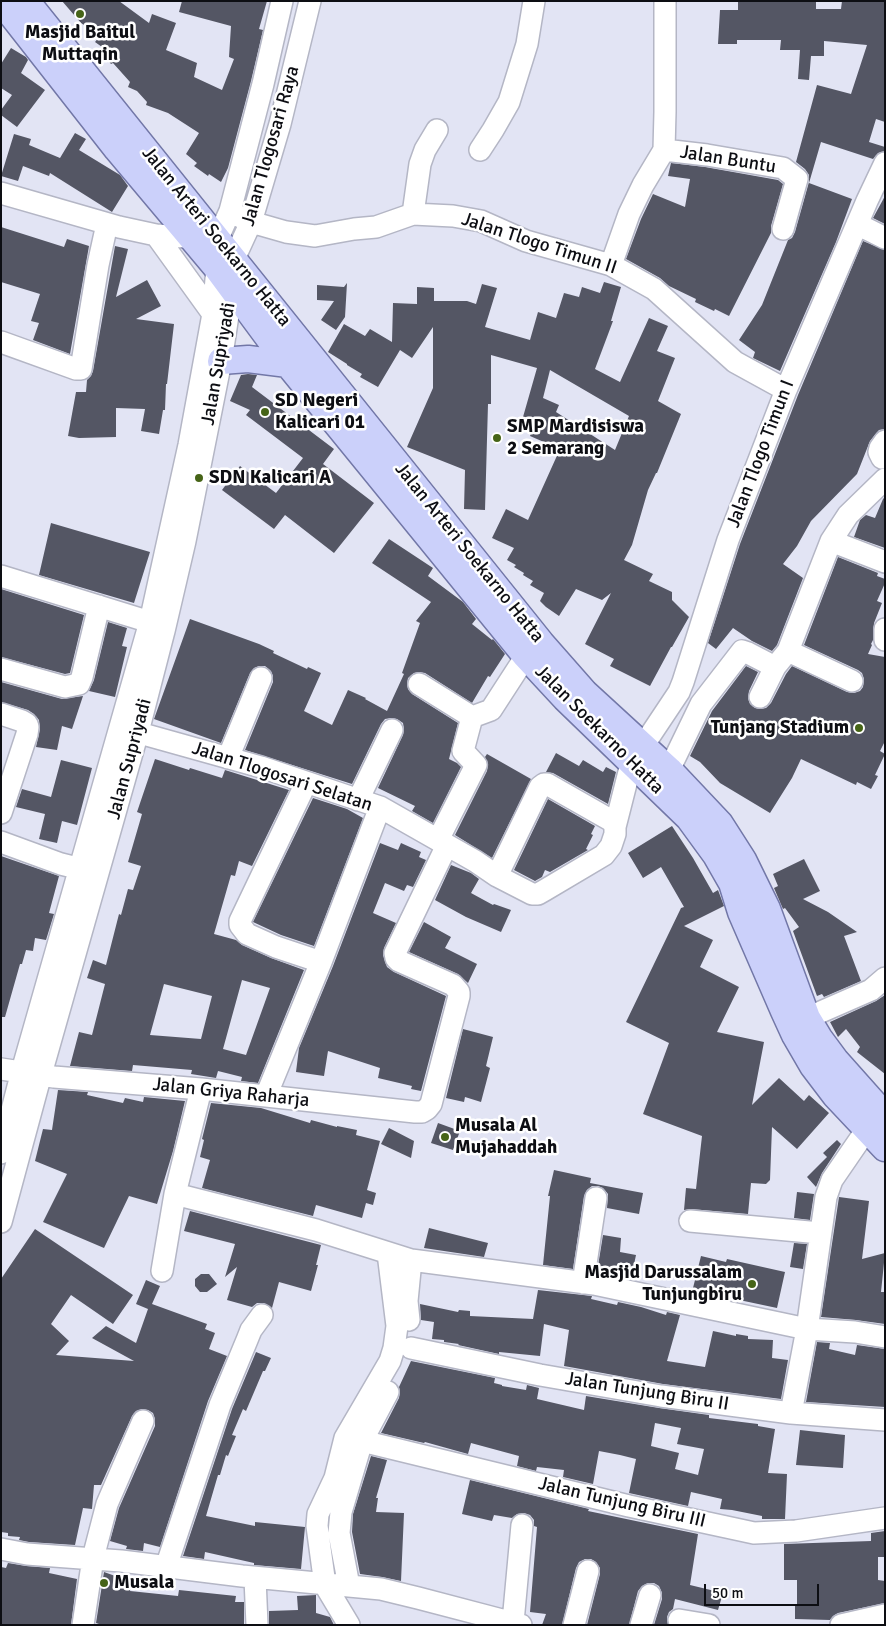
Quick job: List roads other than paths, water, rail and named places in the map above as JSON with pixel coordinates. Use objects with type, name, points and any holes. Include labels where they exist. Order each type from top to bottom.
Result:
[{"type":"main road","name":"Jalan Arteri Soekarno Hatta","points":[[1,1],[117,149],[190,237],[228,272],[637,755],[669,770],[720,824],[744,860],[767,909],[807,1018],[876,1122]]},
{"type":"main road","name":"Jalan Arteri Soekarno Hatta","points":[[26,1],[217,240],[228,272]]},
{"type":"main road","name":"Jalan Soekarno Hatta","points":[[228,272],[288,364],[526,656],[565,698],[637,755],[689,818],[716,855],[732,883],[742,912],[795,1035],[813,1066],[835,1095],[876,1122],[885,1148]]},
{"type":"main road","points":[[221,362],[248,360],[288,364]]},
{"type":"street","name":"Jalan Tlogosari Raya","points":[[217,240],[230,211],[263,84],[282,1]]},
{"type":"street","name":"Jalan Tlogosari Raya","points":[[228,272],[251,222],[280,124],[310,1]]},
{"type":"street","points":[[480,150],[509,102],[527,44],[534,1]]},
{"type":"street","points":[[611,265],[629,214],[643,185],[664,150],[665,1]]},
{"type":"street","points":[[413,214],[420,164],[425,150],[437,130]]},
{"type":"street","name":"Jalan Buntu","points":[[664,150],[783,168],[797,178],[783,229]]},
{"type":"street","name":"Jalan Tlogo Timun I","points":[[637,755],[684,682],[728,540],[786,390],[885,163]]},
{"type":"street","points":[[1,193],[107,224],[156,235],[217,240]]},
{"type":"street","name":"Jalan Tlogo Timun II","points":[[230,211],[251,222],[286,232],[315,236],[376,227],[413,214],[453,216],[480,221],[526,241],[611,265],[654,289],[735,362],[786,390]]},
{"type":"street","points":[[1,342],[76,369],[81,369],[98,265],[107,224]]},
{"type":"street","points":[[857,224],[885,238]]},
{"type":"street","points":[[156,235],[213,314]]},
{"type":"street","name":"Jalan Supriyadi","points":[[1,1222],[5,1192],[81,869],[166,622],[196,446],[213,314],[228,272]]},
{"type":"street","name":"Jalan Supriyadi","points":[[1,1152],[32,1073],[129,730],[150,622],[196,446],[221,362],[228,272]]},
{"type":"street","points":[[760,696],[781,659],[831,541],[848,515],[884,469]]},
{"type":"street","points":[[831,541],[885,562]]},
{"type":"street","points":[[1,576],[150,622]]},
{"type":"street","points":[[1,669],[65,687],[79,684],[99,606]]},
{"type":"street","points":[[885,629],[885,640]]},
{"type":"street","points":[[669,770],[701,704],[742,651],[781,659],[852,681]]},
{"type":"street","points":[[472,717],[492,710],[526,656]]},
{"type":"street","points":[[228,758],[261,678]]},
{"type":"street","points":[[419,684],[472,717]]},
{"type":"street","points":[[1,714],[22,721],[28,727],[1,813]]},
{"type":"street","points":[[442,843],[476,765],[463,751],[472,717]]},
{"type":"street","name":"Jalan Tlogosari Selatan","points":[[129,730],[228,758],[380,807],[497,876],[532,894],[538,894],[604,855],[612,846],[615,827]]},
{"type":"street","points":[[358,800],[392,730]]},
{"type":"street","points":[[615,827],[637,755]]},
{"type":"street","points":[[306,783],[240,921],[240,926],[247,934],[276,947],[321,962]]},
{"type":"street","points":[[497,876],[540,788],[544,784],[612,821],[615,827]]},
{"type":"street","points":[[266,1096],[321,962],[380,807]]},
{"type":"street","points":[[1,842],[61,864],[81,869]]},
{"type":"street","name":"Jalan Griya Raharja","points":[[1,1069],[54,1077],[201,1089],[422,1112],[432,1104],[459,992],[453,985],[399,961],[395,953],[442,843]]},
{"type":"street","points":[[807,1018],[871,990],[885,978]]},
{"type":"street","points":[[162,1272],[175,1194],[201,1089]]},
{"type":"street","points":[[791,1413],[807,1329],[826,1197],[832,1180],[876,1122]]},
{"type":"street","points":[[175,1194],[316,1230],[411,1260],[583,1283],[807,1329],[855,1332],[885,1337]]},
{"type":"street","points":[[583,1283],[596,1198]]},
{"type":"street","points":[[690,1221],[820,1233]]},
{"type":"street","points":[[349,1625],[325,1585],[318,1539],[318,1514],[336,1478],[345,1438],[390,1361],[394,1348],[397,1326],[388,1253]]},
{"type":"street","points":[[349,1586],[338,1533],[341,1512],[362,1441],[411,1348],[407,1301],[411,1260]]},
{"type":"street","points":[[166,1567],[220,1405],[249,1335],[262,1315]]},
{"type":"street","name":"Jalan Tunjung Biru II","points":[[411,1348],[540,1375],[642,1392],[791,1413],[885,1420]]},
{"type":"street","points":[[83,1625],[93,1558],[107,1504],[143,1421]]},
{"type":"street","name":"Jalan Tunjung Biru III","points":[[362,1441],[629,1506],[754,1533],[796,1531],[885,1518]]},
{"type":"street","points":[[1,1549],[27,1554],[93,1558],[255,1578],[381,1589],[517,1624],[522,1525]]},
{"type":"street","points":[[574,1625],[588,1571]]},
{"type":"street","points":[[255,1578],[257,1625]]},
{"type":"street","points":[[641,1625],[650,1595]]},
{"type":"street","points":[[842,1625],[885,1615]]},
{"type":"street","points":[[679,1620],[709,1625]]},
{"type":"place","name":"Masjid Baitul Muttaqin","points":[[80,14]]},
{"type":"place","name":"SD Negeri Kalicari 01","points":[[265,412]]},
{"type":"place","name":"SMP Mardisiswa 2 Semarang","points":[[497,438]]},
{"type":"place","name":"SDN Kalicari A","points":[[199,478]]},
{"type":"place","name":"Tunjang Stadium","points":[[859,728]]},
{"type":"place","name":"Musala Al Mujahaddah","points":[[445,1137]]},
{"type":"place","name":"Masjid Darussalam Tunjungbiru","points":[[752,1284]]},
{"type":"place","name":"Musala","points":[[104,1583]]}]
